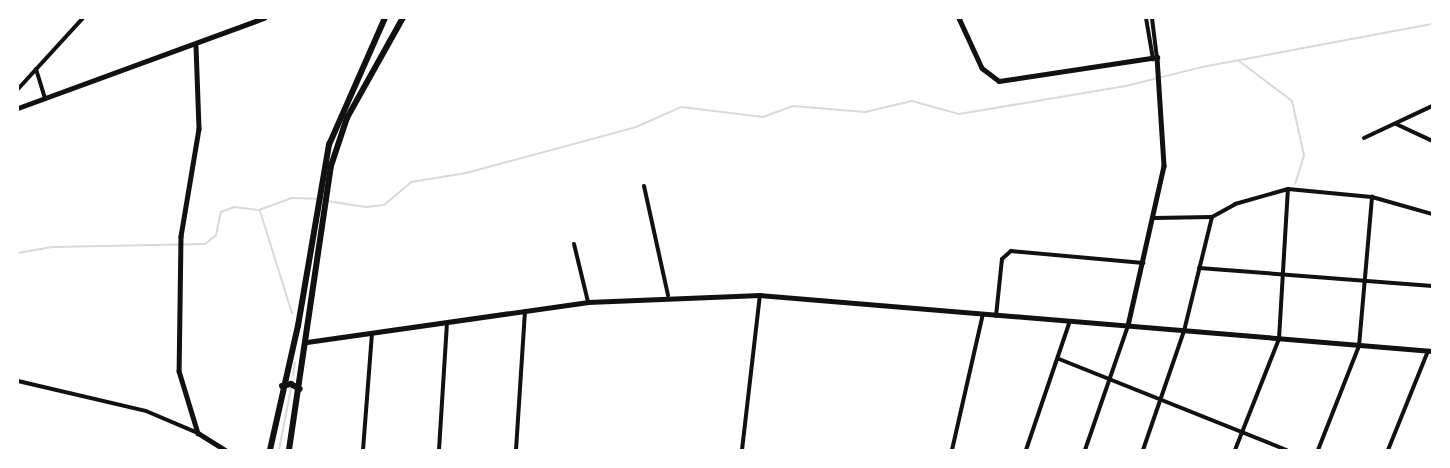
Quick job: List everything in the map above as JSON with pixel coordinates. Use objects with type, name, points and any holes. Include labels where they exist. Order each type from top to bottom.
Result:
[{"type":"main road","points":[[270,450],[282,386],[298,326],[323,188],[340,115],[385,18]]},
{"type":"main road","points":[[323,188],[347,118],[403,18]]},
{"type":"main road","points":[[288,450],[307,342],[318,215]]},
{"type":"main road","points":[[282,386],[291,384],[300,390]]},
{"type":"street","points":[[18,89],[83,18]]},
{"type":"street","points":[[18,108],[196,46],[264,18]]},
{"type":"street","points":[[959,18],[982,68],[999,81],[1156,59]]},
{"type":"street","points":[[1085,450],[1128,326],[1154,218],[1165,153],[1162,84],[1146,18]]},
{"type":"street","points":[[1152,18],[1156,59]]},
{"type":"street","points":[[196,46],[199,139],[181,236],[180,377],[198,433]]},
{"type":"street","points":[[36,69],[45,98]]},
{"type":"street","points":[[1364,138],[1432,106]]},
{"type":"street","points":[[1396,124],[1432,141]]},
{"type":"street","points":[[644,186],[668,296]]},
{"type":"street","points":[[1154,218],[1212,217],[1235,204],[1288,189],[1372,197],[1432,214]]},
{"type":"street","points":[[1235,450],[1279,339],[1288,189]]},
{"type":"street","points":[[1318,450],[1360,346],[1372,197]]},
{"type":"street","points":[[1143,450],[1184,331],[1212,217]]},
{"type":"street","points":[[574,244],[588,302]]},
{"type":"street","points":[[996,316],[1004,256],[1010,251],[1143,264]]},
{"type":"street","points":[[1200,268],[1432,286]]},
{"type":"street","points":[[742,450],[760,295]]},
{"type":"street","points":[[307,342],[448,324],[525,310],[588,302],[668,296],[760,295],[1430,351],[1388,450]]},
{"type":"street","points":[[516,450],[525,310]]},
{"type":"street","points":[[952,450],[983,314]]},
{"type":"street","points":[[1026,450],[1059,360],[1070,321]]},
{"type":"street","points":[[439,450],[448,324]]},
{"type":"street","points":[[363,450],[372,333]]},
{"type":"street","points":[[1059,360],[1160,403],[1286,450]]},
{"type":"street","points":[[18,381],[146,411],[198,433],[225,450]]},
{"type":"waterway","points":[[327,201],[366,207],[384,205],[411,182],[466,173],[636,127],[681,107],[763,117],[793,106],[865,112],[912,101],[959,114],[1126,86],[1202,67],[1432,24]]},
{"type":"waterway","points":[[1239,61],[1292,101],[1304,155],[1295,184]]},
{"type":"waterway","points":[[18,253],[53,247],[205,244],[216,235],[221,212],[234,207],[259,210],[292,198],[317,199]]},
{"type":"waterway","points":[[260,211],[292,313]]},
{"type":"waterway","points":[[293,376],[295,362]]},
{"type":"waterway","points":[[279,450],[291,388]]}]
